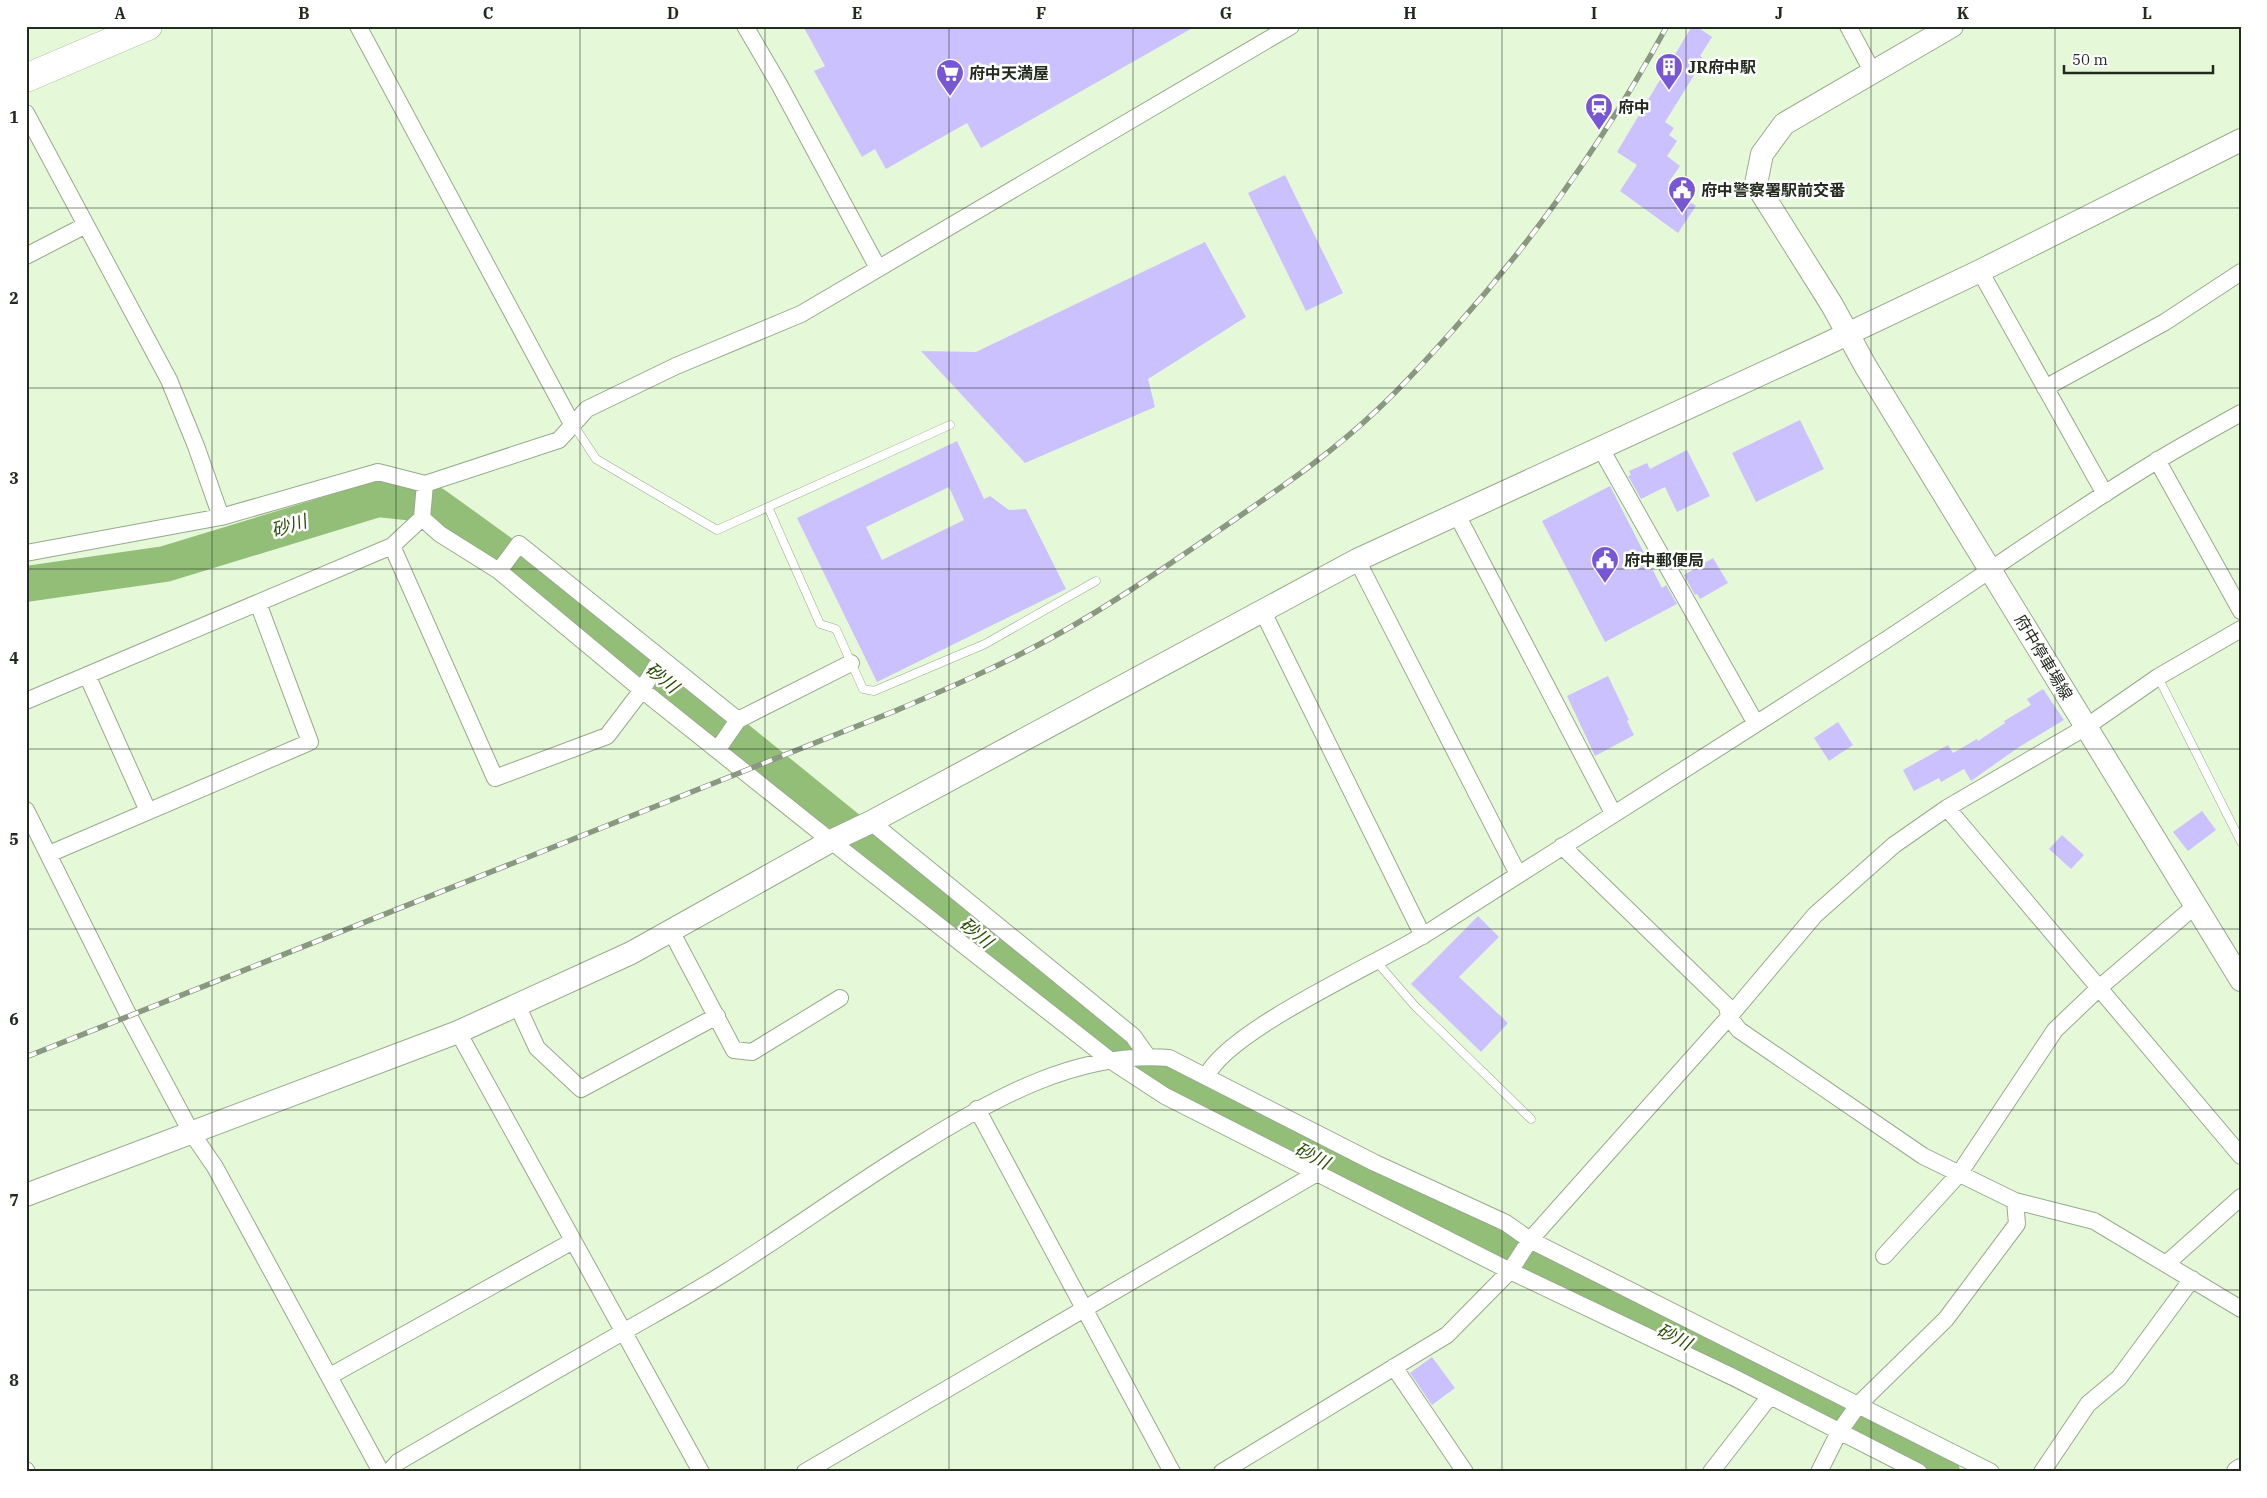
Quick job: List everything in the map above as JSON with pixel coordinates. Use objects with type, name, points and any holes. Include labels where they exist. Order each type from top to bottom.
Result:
[{"type":"highway","points":[[26,78],[148,26]]},
{"type":"street","points":[[358,26],[572,424]]},
{"type":"street","points":[[745,26],[779,84],[878,268]]},
{"type":"street","points":[[26,553],[221,517],[378,472],[425,484],[559,440],[588,409],[676,366],[801,314],[1292,26]]},
{"type":"street","points":[[1848,26],[1872,71]]},
{"type":"street","name":"府中停車場線","points":[[1952,26],[1784,124],[1762,154],[1756,184],[1832,305],[1847,334],[2241,980]]},
{"type":"street","points":[[26,114],[169,380],[196,446],[221,517]]},
{"type":"street","points":[[26,1195],[458,1032],[631,953],[831,841],[871,822],[1357,560],[1980,271],[2241,140]]},
{"type":"street","points":[[26,256],[86,225]]},
{"type":"street","points":[[1980,271],[2105,494]]},
{"type":"street","points":[[2046,388],[2165,322],[2241,272]]},
{"type":"street","points":[[1206,1077],[1212,1065],[1263,1024],[1423,936],[1992,571],[2157,460],[2241,413]]},
{"type":"street","points":[[1600,447],[1755,722]]},
{"type":"street","points":[[2157,460],[2241,611]]},
{"type":"street","points":[[26,701],[392,546],[422,518],[425,484]]},
{"type":"street","points":[[1456,513],[1613,813]]},
{"type":"street","points":[[422,518],[440,534],[499,571],[642,690],[1110,1060],[1166,1096],[1510,1271],[1770,1396],[1919,1472]]},
{"type":"street","points":[[499,571],[519,544],[738,720]]},
{"type":"street","points":[[392,546],[495,778],[607,736],[642,690],[662,658]]},
{"type":"street","points":[[1357,560],[1518,874]]},
{"type":"street","points":[[49,854],[310,742],[258,603]]},
{"type":"street","points":[[1262,610],[1423,936]]},
{"type":"street","points":[[1222,1472],[1447,1335],[1510,1271],[1530,1240],[1816,916],[1894,845],[1947,808],[2086,727],[2158,677],[2241,630]]},
{"type":"street","points":[[718,749],[738,720],[851,663]]},
{"type":"street","points":[[87,676],[148,811]]},
{"type":"street","points":[[1947,808],[2241,1156]]},
{"type":"street","points":[[26,810],[129,1016],[191,1132],[215,1167],[382,1472]]},
{"type":"street","points":[[871,822],[1133,1036],[1148,1057]]},
{"type":"street","points":[[1562,846],[1727,1006],[1728,1017],[1739,1030],[1923,1156],[2015,1201],[2094,1221],[2241,1309]]},
{"type":"street","points":[[1884,1256],[1959,1174],[2055,1030],[2099,988],[2196,906]]},
{"type":"street","points":[[671,931],[734,1050],[752,1052],[840,998]]},
{"type":"street","points":[[517,1005],[537,1048],[581,1089],[716,1016]]},
{"type":"street","points":[[458,1032],[700,1472]]},
{"type":"street","points":[[389,1472],[398,1462],[724,1274],[857,1183],[976,1109],[1017,1089],[1110,1060],[1148,1057],[1169,1058],[1375,1163],[1506,1223],[1530,1240],[1860,1404],[1991,1472]]},
{"type":"street","points":[[976,1109],[1086,1308],[1172,1472]]},
{"type":"street","points":[[805,1472],[1317,1173]]},
{"type":"street","points":[[2166,1264],[2241,1197]]},
{"type":"street","points":[[1819,1472],[1839,1432],[1860,1404],[1946,1319],[2017,1224],[2015,1201]]},
{"type":"street","points":[[330,1376],[573,1241]]},
{"type":"street","points":[[2042,1472],[2088,1404],[2119,1378],[2192,1280]]},
{"type":"street","points":[[1394,1367],[1465,1472]]},
{"type":"street","points":[[1711,1472],[1770,1396]]},
{"type":"lane","points":[[572,424],[596,458],[717,530],[950,425]]},
{"type":"lane","points":[[768,507],[820,624],[836,629],[863,689],[874,691],[985,644],[1096,581]]},
{"type":"lane","points":[[2158,677],[2241,842]]},
{"type":"lane","points":[[1376,962],[1414,1005],[1531,1119]]},
{"type":"building","name":"府中天満屋","points":[[803,26],[1196,26],[981,148],[967,123],[886,169],[875,149],[862,157],[814,71],[825,66]]},
{"type":"building","name":"JR府中駅","points":[[1692,26],[1696,26],[1712,37],[1700,56],[1704,59],[1665,122],[1674,128],[1669,135],[1677,141],[1667,156],[1680,166],[1668,183],[1671,185],[1669,188],[1696,206],[1678,233],[1620,191],[1637,165],[1617,152]]},
{"type":"building","points":[[1285,175],[1343,293],[1306,311],[1248,193]]},
{"type":"building","points":[[1205,242],[1246,317],[1148,379],[1155,407],[1025,463],[921,351],[976,352]]},
{"type":"building","points":[[1800,420],[1824,469],[1756,502],[1732,453]]},
{"type":"building","points":[[957,441],[984,499],[990,496],[1009,510],[1026,509],[1066,589],[877,682],[797,518]],"holes":[[[949,487],[964,520],[882,560],[866,527]]]},
{"type":"building","points":[[1687,450],[1710,496],[1677,512],[1665,487],[1641,499],[1628,476],[1631,475],[1629,471],[1647,463],[1650,469]]},
{"type":"building","points":[[1610,486],[1662,588],[1666,585],[1677,604],[1605,642],[1542,521]]},
{"type":"building","points":[[1713,558],[1728,583],[1700,599],[1697,594],[1695,595],[1684,575]]},
{"type":"building","points":[[1608,676],[1634,735],[1595,756],[1567,696]]},
{"type":"building","points":[[2043,689],[2064,720],[2019,747],[1971,781],[1964,769],[1941,782],[1939,778],[1914,791],[1903,770],[1948,745],[1953,753],[1977,739],[1978,741],[2005,723],[2004,721],[2031,705],[2027,699]]},
{"type":"building","points":[[1838,722],[1853,745],[1829,761],[1814,738]]},
{"type":"building","points":[[2202,811],[2216,830],[2188,851],[2173,832]]},
{"type":"building","points":[[2062,835],[2084,855],[2071,869],[2049,849]]},
{"type":"building","points":[[1478,916],[1499,937],[1459,977],[1508,1023],[1481,1052],[1411,984]]},
{"type":"building","points":[[1432,1357],[1455,1388],[1432,1405],[1410,1373]]},
{"type":"waterway","name":"砂川","points":[[26,584],[165,564],[378,499],[435,505],[568,601],[1108,1040],[1177,1088],[1942,1472]]},
{"type":"railway","points":[[26,1057],[895,711],[1014,657],[1075,625],[1198,545],[1300,473],[1340,443],[1408,380],[1485,294],[1570,183],[1620,107],[1667,26]]},
{"type":"place","name":"JR府中駅","points":[[1669,91]]},
{"type":"place","name":"府中天満屋","points":[[950,97]]},
{"type":"place","name":"府中","points":[[1599,131]]},
{"type":"place","name":"府中警察署駅前交番","points":[[1682,214]]},
{"type":"place","name":"府中郵便局","points":[[1605,584]]}]
